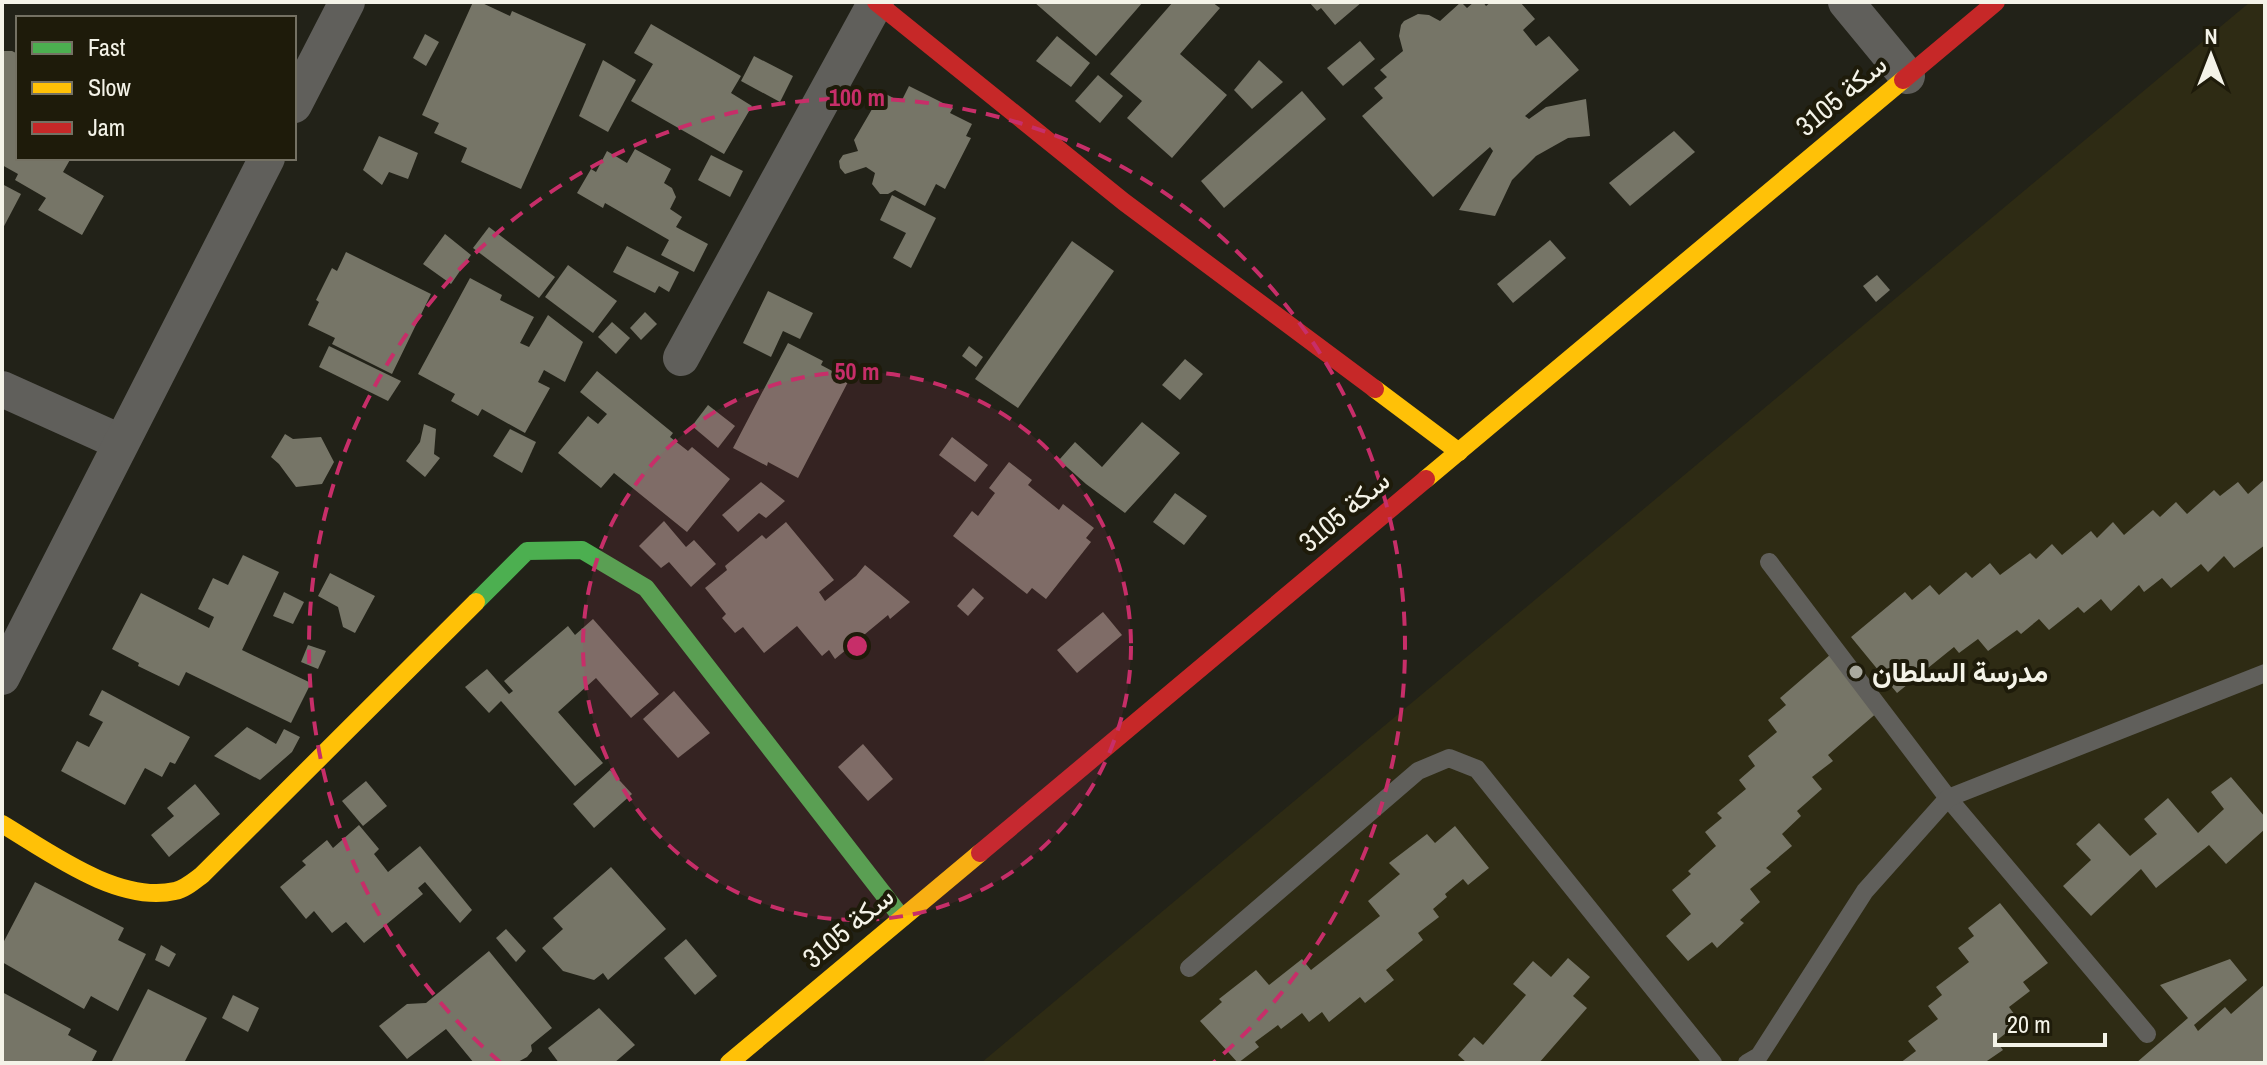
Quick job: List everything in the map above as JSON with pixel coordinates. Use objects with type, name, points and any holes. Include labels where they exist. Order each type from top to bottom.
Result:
[{"type":"street","points":[[296,101],[347,2]]},
{"type":"street","points":[[681,358],[876,2],[1124,202],[1459,452]]},
{"type":"street","points":[[1846,2],[1907,76]]},
{"type":"street","name":"سكة 3105","points":[[729,1063],[1996,2]]},
{"type":"street","points":[[2,677],[266,160]]},
{"type":"street","points":[[2,389],[120,442]]},
{"type":"street","points":[[2,824],[94,878],[149,894],[177,891],[202,875],[527,551],[582,550],[646,588],[902,918]]},
{"type":"lane","points":[[1769,562],[1948,798],[2147,1034]]},
{"type":"lane","points":[[1747,1063],[1759,1056],[1865,891],[1948,798],[2265,673]]},
{"type":"lane","points":[[1189,968],[1418,771],[1449,758],[1477,769],[1713,1063]]},
{"type":"shaded area","name":"مدرسة السلطان","points":[[2250,2],[2265,2],[2265,1063],[981,1063]]},
{"type":"building","points":[[473,2],[480,2],[510,16],[512,11],[586,44],[521,189],[461,162],[467,148],[434,133],[439,123],[422,115]]},
{"type":"building","points":[[1034,2],[1143,2],[1096,56]]},
{"type":"building","points":[[1173,2],[1212,2],[1220,8],[1180,54],[1227,95],[1172,158],[1127,118],[1142,101],[1110,74]]},
{"type":"building","points":[[1309,2],[1362,2],[1335,25],[1321,8],[1317,11]]},
{"type":"building","points":[[1461,2],[1467,8],[1474,2],[1483,2],[1486,6],[1491,2],[1520,2],[1535,19],[1523,30],[1536,46],[1549,36],[1579,70],[1525,116],[1529,119],[1546,107],[1586,99],[1590,136],[1568,138],[1536,156],[1512,180],[1495,216],[1459,210],[1493,151],[1490,147],[1433,197],[1362,116],[1383,98],[1374,88],[1387,77],[1380,70],[1403,51],[1399,36],[1404,21],[1418,14],[1440,21]]},
{"type":"building","points":[[651,24],[741,76],[731,93],[752,106],[724,154],[631,101],[653,64],[634,53]]},
{"type":"building","points":[[425,34],[439,42],[426,66],[413,58]]},
{"type":"building","points":[[1057,36],[1090,63],[1071,87],[1036,61]]},
{"type":"building","points":[[1360,41],[1375,59],[1343,86],[1327,68]]},
{"type":"building","points":[[2,51],[12,51],[16,53],[16,160],[70,160],[63,172],[104,196],[82,235],[38,210],[46,198],[15,180],[18,174],[2,165]]},
{"type":"building","points":[[754,56],[793,76],[780,102],[741,81]]},
{"type":"building","points":[[603,60],[636,80],[608,132],[579,116]]},
{"type":"building","points":[[1259,60],[1283,82],[1252,109],[1234,90]]},
{"type":"building","points":[[1098,75],[1123,96],[1100,123],[1075,101]]},
{"type":"building","points":[[909,86],[953,108],[950,113],[972,124],[966,136],[971,138],[945,189],[936,184],[925,206],[895,190],[880,194],[872,184],[875,173],[866,167],[845,174],[839,161],[843,155],[858,151],[854,140],[882,92],[901,102]]},
{"type":"building","points":[[1302,91],[1326,119],[1224,208],[1201,181]]},
{"type":"building","points":[[1674,131],[1695,152],[1630,206],[1609,183]]},
{"type":"building","points":[[379,136],[418,153],[408,179],[389,172],[382,185],[363,170]]},
{"type":"building","points":[[635,149],[671,169],[664,183],[672,188],[676,197],[670,209],[682,217],[676,227],[708,244],[694,272],[661,255],[669,240],[605,203],[603,208],[577,193],[591,169],[596,172],[607,151],[627,163]]},
{"type":"building","points":[[711,155],[743,171],[730,197],[698,180]]},
{"type":"building","points":[[2,184],[21,194],[2,230]]},
{"type":"building","points":[[892,195],[936,218],[911,268],[893,258],[906,233],[880,220]]},
{"type":"building","points":[[489,227],[555,277],[539,298],[473,248]]},
{"type":"building","points":[[445,234],[471,255],[451,284],[423,264]]},
{"type":"building","points":[[1550,240],[1566,258],[1513,303],[1497,284]]},
{"type":"building","points":[[1072,241],[1114,271],[1018,408],[975,379]]},
{"type":"building","points":[[627,246],[679,272],[669,292],[659,286],[655,293],[613,272]]},
{"type":"building","points":[[346,252],[431,294],[392,374],[332,344],[335,338],[308,325],[332,268],[337,271]]},
{"type":"building","points":[[568,265],[617,301],[593,333],[545,297]]},
{"type":"building","points":[[1877,275],[1890,290],[1876,302],[1863,286]]},
{"type":"building","points":[[470,278],[502,295],[500,300],[534,317],[520,343],[529,347],[548,315],[583,342],[565,382],[544,370],[538,382],[550,388],[525,433],[482,409],[478,416],[451,401],[455,394],[418,374]]},
{"type":"building","points":[[768,291],[813,313],[800,339],[783,331],[771,357],[743,343]]},
{"type":"building","points":[[645,312],[657,324],[641,340],[630,328]]},
{"type":"building","points":[[612,322],[630,338],[616,354],[598,337]]},
{"type":"building","points":[[788,343],[823,361],[821,365],[849,380],[798,478],[733,448]]},
{"type":"building","points":[[329,346],[401,381],[388,401],[319,367]]},
{"type":"building","points":[[969,346],[983,357],[976,367],[962,356]]},
{"type":"building","points":[[1185,359],[1203,374],[1180,400],[1162,385]]},
{"type":"building","points":[[597,371],[673,433],[670,437],[688,451],[692,447],[730,479],[687,532],[614,473],[601,488],[558,453],[588,416],[598,424],[607,414],[580,392]]},
{"type":"building","points":[[708,405],[735,426],[718,448],[692,426]]},
{"type":"building","points":[[1142,422],[1180,453],[1125,513],[1059,460],[1075,442],[1102,467]]},
{"type":"building","points":[[424,424],[436,429],[434,454],[440,458],[425,477],[406,461],[420,442]]},
{"type":"building","points":[[510,429],[536,442],[522,473],[493,456]]},
{"type":"building","points":[[285,434],[293,439],[321,437],[334,462],[322,484],[296,487],[271,457]]},
{"type":"building","points":[[952,437],[988,465],[975,482],[939,455]]},
{"type":"building","points":[[1009,462],[1032,480],[1028,485],[1059,510],[1063,504],[1094,528],[1086,538],[1091,542],[1046,599],[1032,588],[1027,594],[953,536],[972,511],[978,516],[995,493],[989,488]]},
{"type":"building","points":[[2265,479],[2265,545],[2234,568],[2224,556],[2208,572],[2201,564],[2171,588],[2162,578],[2144,592],[2139,585],[2111,611],[2101,599],[2084,613],[2078,607],[2049,630],[2039,619],[2021,634],[2017,630],[1988,651],[1978,639],[1959,653],[1954,647],[1897,693],[1851,637],[1905,592],[1912,600],[1930,585],[1939,595],[1966,572],[1972,578],[1990,563],[2000,575],[2030,553],[2036,559],[2052,544],[2062,555],[2091,531],[2097,538],[2113,522],[2124,535],[2153,510],[2160,517],[2176,502],[2187,514],[2214,490],[2220,496],[2238,482],[2248,494]]},
{"type":"building","points":[[761,482],[785,501],[766,518],[759,513],[738,532],[722,515]]},
{"type":"building","points":[[1175,493],[1207,516],[1184,545],[1153,522]]},
{"type":"building","points":[[664,521],[686,547],[694,540],[716,564],[691,587],[669,562],[661,568],[639,546]]},
{"type":"building","points":[[786,522],[834,580],[819,592],[825,601],[865,565],[910,602],[890,619],[888,615],[835,659],[829,650],[822,656],[797,626],[764,653],[743,627],[735,633],[722,618],[726,614],[705,588],[727,570],[725,566],[762,535],[766,539]]},
{"type":"building","points":[[243,555],[279,572],[242,650],[311,683],[291,723],[186,672],[179,686],[112,649],[141,593],[209,628],[214,617],[198,609],[213,578],[228,585]]},
{"type":"building","points":[[330,573],[375,596],[355,633],[343,627],[338,607],[318,596]]},
{"type":"building","points":[[973,588],[984,598],[968,616],[957,606]]},
{"type":"building","points":[[284,592],[304,602],[293,624],[273,616]]},
{"type":"building","points":[[1103,612],[1122,635],[1077,673],[1057,650]]},
{"type":"building","points":[[593,619],[659,694],[631,718],[596,678],[558,712],[603,763],[575,786],[501,701],[489,713],[465,687],[487,669],[509,694],[513,691],[504,681],[568,626],[575,635]]},
{"type":"building","points":[[308,645],[326,651],[318,669],[301,662]]},
{"type":"building","points":[[1831,654],[1879,711],[1828,755],[1833,761],[1812,777],[1822,789],[1797,811],[1801,816],[1782,834],[1792,846],[1766,868],[1771,872],[1750,889],[1760,902],[1740,920],[1744,923],[1717,948],[1712,942],[1688,961],[1666,936],[1691,914],[1672,890],[1716,846],[1705,832],[1722,818],[1717,813],[1746,789],[1739,780],[1755,766],[1748,756],[1777,732],[1768,720],[1786,705],[1780,698]]},
{"type":"building","points":[[102,690],[190,737],[175,764],[170,762],[162,777],[145,768],[125,805],[61,771],[77,741],[89,747],[103,722],[89,715]]},
{"type":"building","points":[[674,691],[710,733],[678,758],[643,719]]},
{"type":"building","points":[[247,727],[276,744],[284,729],[300,737],[292,752],[260,780],[214,756]]},
{"type":"building","points":[[863,744],[893,779],[868,801],[838,767]]},
{"type":"building","points":[[610,770],[632,794],[594,828],[573,804]]},
{"type":"building","points":[[2231,777],[2265,817],[2265,829],[2226,864],[2209,845],[2156,888],[2141,869],[2091,916],[2063,886],[2091,860],[2076,844],[2099,823],[2130,856],[2157,834],[2144,819],[2168,798],[2198,833],[2224,809],[2211,792]]},
{"type":"building","points":[[366,781],[387,806],[363,826],[342,801]]},
{"type":"building","points":[[195,784],[220,814],[169,857],[151,835],[174,816],[167,808]]},
{"type":"building","points":[[359,825],[379,849],[374,854],[388,872],[420,846],[472,910],[460,923],[425,882],[418,888],[423,894],[364,943],[346,922],[332,933],[314,911],[306,919],[280,887],[306,865],[302,861],[327,840],[333,848]]},
{"type":"building","points":[[1455,826],[1489,868],[1468,885],[1463,879],[1445,894],[1447,897],[1433,909],[1439,917],[1418,933],[1423,940],[1386,970],[1394,980],[1365,1003],[1360,997],[1329,1022],[1322,1012],[1309,1022],[1302,1013],[1281,1029],[1278,1025],[1255,1042],[1259,1047],[1238,1063],[1200,1021],[1222,1002],[1219,999],[1256,970],[1269,985],[1302,959],[1311,970],[1380,916],[1368,901],[1400,874],[1389,863],[1427,834],[1435,843]]},
{"type":"building","points":[[611,867],[666,929],[608,980],[603,973],[594,980],[563,971],[542,948],[563,929],[553,918]]},
{"type":"building","points":[[35,882],[124,928],[118,940],[146,954],[118,1011],[91,996],[84,1009],[2,962],[2,945]]},
{"type":"building","points":[[2000,903],[2048,963],[2023,982],[2030,991],[2009,1007],[2020,1022],[1996,1041],[2003,1050],[1984,1063],[1900,1063],[1916,1051],[1908,1041],[1938,1019],[1928,1006],[1942,995],[1936,987],[1969,962],[1958,948],[1974,936],[1968,928]]},
{"type":"building","points":[[506,929],[526,951],[516,962],[496,938]]},
{"type":"building","points":[[686,939],[717,976],[695,995],[664,958]]},
{"type":"building","points":[[161,945],[176,954],[169,967],[155,960]]},
{"type":"building","points":[[489,951],[552,1028],[531,1045],[532,1051],[527,1057],[516,1063],[474,1063],[446,1029],[407,1059],[379,1026],[407,1004],[426,1003]]},
{"type":"building","points":[[1568,958],[1590,977],[1573,996],[1587,1008],[1539,1063],[1467,1063],[1458,1055],[1474,1037],[1483,1045],[1526,995],[1513,984],[1533,961],[1551,977]]},
{"type":"building","points":[[2230,959],[2247,980],[2194,1025],[2198,1031],[2225,1007],[2231,1014],[2265,984],[2265,1063],[2136,1063],[2188,1018],[2160,985]]},
{"type":"building","points":[[148,989],[207,1018],[184,1063],[111,1063]]},
{"type":"building","points":[[2,992],[71,1029],[68,1035],[97,1051],[91,1063],[2,1063]]},
{"type":"building","points":[[233,995],[259,1008],[248,1032],[222,1018]]},
{"type":"building","points":[[599,1008],[635,1045],[614,1063],[559,1063],[548,1048]]},
{"type":"traffic: fast","points":[[476,602],[527,551],[582,550],[646,588],[902,918]]},
{"type":"traffic: slow","points":[[1426,479],[1903,80]]},
{"type":"traffic: slow","points":[[1375,389],[1459,452]]},
{"type":"traffic: slow","points":[[2,824],[62,861],[108,883],[153,893],[182,888],[202,875],[476,602]]},
{"type":"traffic: slow","points":[[729,1063],[980,853]]},
{"type":"traffic: jam","points":[[876,2],[1124,202],[1375,389]]},
{"type":"traffic: jam","points":[[1903,80],[1996,2]]},
{"type":"traffic: jam","points":[[980,853],[1426,479]]},
{"type":"place","name":"مدرسة السلطان","points":[[1856,672]]}]
